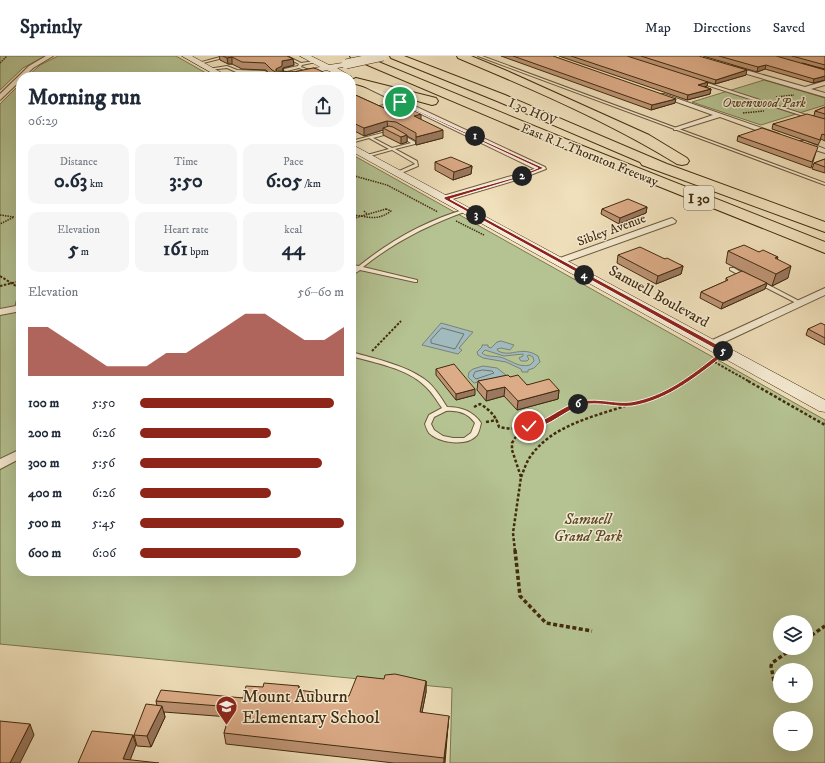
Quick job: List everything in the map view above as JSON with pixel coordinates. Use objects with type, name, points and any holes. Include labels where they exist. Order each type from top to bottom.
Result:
[{"type":"highway","name":"East R L Thornton Freeway","points":[[356,56],[574,147],[825,248]]},
{"type":"highway","name":"I 30 HOV","points":[[395,56],[676,166],[825,227]]},
{"type":"highway","points":[[406,56],[466,79],[676,166]]},
{"type":"highway","points":[[462,56],[503,73],[644,138],[676,166]]},
{"type":"highway","points":[[370,62],[676,166]]},
{"type":"highway","points":[[356,80],[454,108],[531,136],[574,147]]},
{"type":"highway","name":"I 30 HOV","points":[[676,166],[825,234]]},
{"type":"highway","name":"I 30","points":[[676,166],[825,217]]},
{"type":"main road","points":[[186,56],[216,72]]},
{"type":"main road","points":[[308,72],[383,56]]},
{"type":"main road","points":[[301,62],[315,62],[336,72]]},
{"type":"main road","name":"Samuell Boulevard","points":[[356,149],[825,407]]},
{"type":"street","points":[[26,72],[31,67],[50,56]]},
{"type":"street","points":[[728,67],[825,95]]},
{"type":"street","points":[[356,81],[400,102],[409,108],[542,168],[540,170],[446,198]]},
{"type":"street","points":[[0,98],[16,82]]},
{"type":"street","points":[[805,89],[825,83]]},
{"type":"street","points":[[653,92],[783,136]]},
{"type":"street","points":[[676,129],[720,115]]},
{"type":"street","points":[[797,141],[825,151]]},
{"type":"street","name":"Sibley Avenue","points":[[560,261],[672,221]]},
{"type":"street","points":[[712,344],[825,292]]},
{"type":"street","points":[[0,312],[16,310]]},
{"type":"street","points":[[0,465],[16,456]]},
{"type":"lane","points":[[200,63],[222,58],[221,56]]},
{"type":"lane","points":[[288,56],[286,56],[301,62],[308,72]]},
{"type":"lane","points":[[479,56],[825,184]]},
{"type":"lane","points":[[285,72],[285,70],[301,62]]},
{"type":"lane","points":[[210,69],[227,67],[236,71],[264,72]]},
{"type":"lane","points":[[241,72],[245,71]]},
{"type":"lane","points":[[694,80],[825,122]]},
{"type":"lane","points":[[378,107],[400,102]]},
{"type":"lane","points":[[372,104],[384,110]]},
{"type":"lane","points":[[356,141],[389,132],[395,132],[414,142],[393,150],[368,156]]},
{"type":"lane","points":[[369,137],[416,162],[417,165],[398,173]]},
{"type":"lane","points":[[356,271],[376,254],[401,238],[432,222],[466,210]]},
{"type":"lane","points":[[356,267],[415,281]]},
{"type":"lane","points":[[732,269],[800,303]]},
{"type":"lane","points":[[356,356],[404,371],[414,376],[426,384],[436,395],[445,410]]},
{"type":"lane","points":[[456,409],[471,414],[478,423],[478,428],[475,433],[470,437],[454,440],[446,439],[432,433],[428,423],[430,418],[434,414],[445,410],[456,409]]},
{"type":"path","points":[[0,63],[7,56]]},
{"type":"path","points":[[356,215],[361,217],[374,219],[391,211],[386,210],[367,214],[361,217],[356,218]]},
{"type":"path","points":[[364,211],[367,214]]},
{"type":"path","points":[[0,215],[14,217],[0,224]]},
{"type":"path","points":[[0,276],[16,287]]},
{"type":"path","points":[[0,286],[16,282]]},
{"type":"path","points":[[592,631],[546,623],[520,596],[513,533],[521,477],[530,457],[539,447],[554,435],[588,418],[641,402],[670,391],[692,378],[725,352]]},
{"type":"path","points":[[497,420],[499,426],[502,428],[517,428],[543,423],[567,408],[583,403],[605,402],[631,404]]},
{"type":"path","points":[[517,428],[517,435],[512,443],[512,450],[521,477]]},
{"type":"path","points":[[813,634],[825,626]]},
{"type":"path","points":[[773,676],[771,666],[772,663],[784,655]]},
{"type":"green space","points":[[0,56],[45,56],[23,68],[19,72],[16,72],[16,75],[0,90]]},
{"type":"green space","points":[[58,56],[176,56],[204,72],[32,72],[40,65]]},
{"type":"green space","name":"Owenwood Park","points":[[764,80],[825,98],[825,105],[761,125],[692,102]]},
{"type":"green space","name":"Samuell Grand Park","points":[[16,88],[16,576],[356,576],[356,157],[825,420],[825,763],[450,763],[452,688],[0,644],[0,104]]},
{"type":"water","points":[[441,323],[473,332],[459,348],[462,350],[458,354],[422,345]]},
{"type":"water","points":[[501,341],[514,345],[510,350],[501,348],[497,349],[498,351],[503,353],[522,351],[532,353],[538,356],[540,362],[534,368],[528,370],[528,372],[522,372],[521,369],[506,362],[483,358],[478,355],[477,352],[482,345],[488,345],[488,347],[491,348],[497,342]],"holes":[[[485,350],[504,356],[523,354],[523,356],[519,358],[521,361],[527,361],[529,359],[527,356],[529,355],[533,357],[534,361],[530,365],[526,366],[504,358],[488,356],[482,353]]]},
{"type":"water","points":[[483,366],[497,368],[506,375],[474,383],[468,377],[469,372]]},
{"type":"building","points":[[223,56],[287,56],[293,59],[282,61],[282,66],[276,69],[276,71],[294,72],[276,72],[265,63],[242,62],[232,57],[227,58]]},
{"type":"building","points":[[513,56],[553,56],[676,99],[652,105]]},
{"type":"building","points":[[571,56],[627,56],[708,82],[698,85],[711,89],[688,95]]},
{"type":"building","points":[[641,56],[699,56],[747,70],[716,80]]},
{"type":"building","points":[[719,56],[776,56],[825,70],[825,76],[814,79],[766,65],[758,67]]},
{"type":"building","points":[[792,56],[825,56],[825,65]]},
{"type":"building","points":[[313,68],[323,72],[294,72]]},
{"type":"building","points":[[356,95],[384,108],[402,105],[421,114],[414,116],[443,130],[416,137],[416,133],[396,122],[387,121],[364,128],[356,124]]},
{"type":"building","points":[[825,107],[825,114],[815,111]]},
{"type":"building","points":[[807,114],[825,119],[825,135],[822,134],[820,140],[773,124]]},
{"type":"building","points":[[389,126],[407,135],[401,137],[383,128]]},
{"type":"building","points":[[762,128],[818,147],[812,162],[738,136]]},
{"type":"building","points":[[451,157],[472,166],[454,172],[435,162]]},
{"type":"building","points":[[825,159],[825,167],[814,163]]},
{"type":"building","points":[[628,199],[647,207],[620,218],[602,209]]},
{"type":"building","points":[[744,245],[759,252],[763,250],[778,257],[775,258],[791,266],[776,274],[728,251]]},
{"type":"building","points":[[640,247],[683,266],[658,276],[618,255]]},
{"type":"building","points":[[742,271],[767,283],[723,303],[701,292],[728,280],[726,278]]},
{"type":"building","points":[[821,323],[825,325],[825,338],[808,329]]},
{"type":"building","points":[[454,364],[475,389],[456,394],[436,369]]},
{"type":"building","points":[[508,375],[510,377],[518,375],[527,385],[549,379],[559,390],[518,401],[505,387],[487,391],[478,381]]},
{"type":"building","points":[[395,674],[426,681],[420,712],[449,716],[444,758],[224,733],[232,707],[156,701],[161,690],[243,698],[246,686],[263,687],[264,683],[299,686],[298,690],[314,692],[313,699],[345,702],[346,696],[349,696],[357,676],[384,679],[385,675]]},
{"type":"building","points":[[146,704],[162,706],[147,736],[134,735]]},
{"type":"building","points":[[0,721],[30,724],[10,763],[0,763]]},
{"type":"building","points":[[92,731],[133,735],[123,759],[159,763],[78,763]]},
{"type":"place","name":"Mount Auburn Elementary School","points":[[226,726]]},
{"type":"route","points":[[400,102],[542,168],[517,178],[446,198],[725,352],[683,384],[662,395],[631,404],[593,402],[574,405],[543,423],[529,426]]}]
